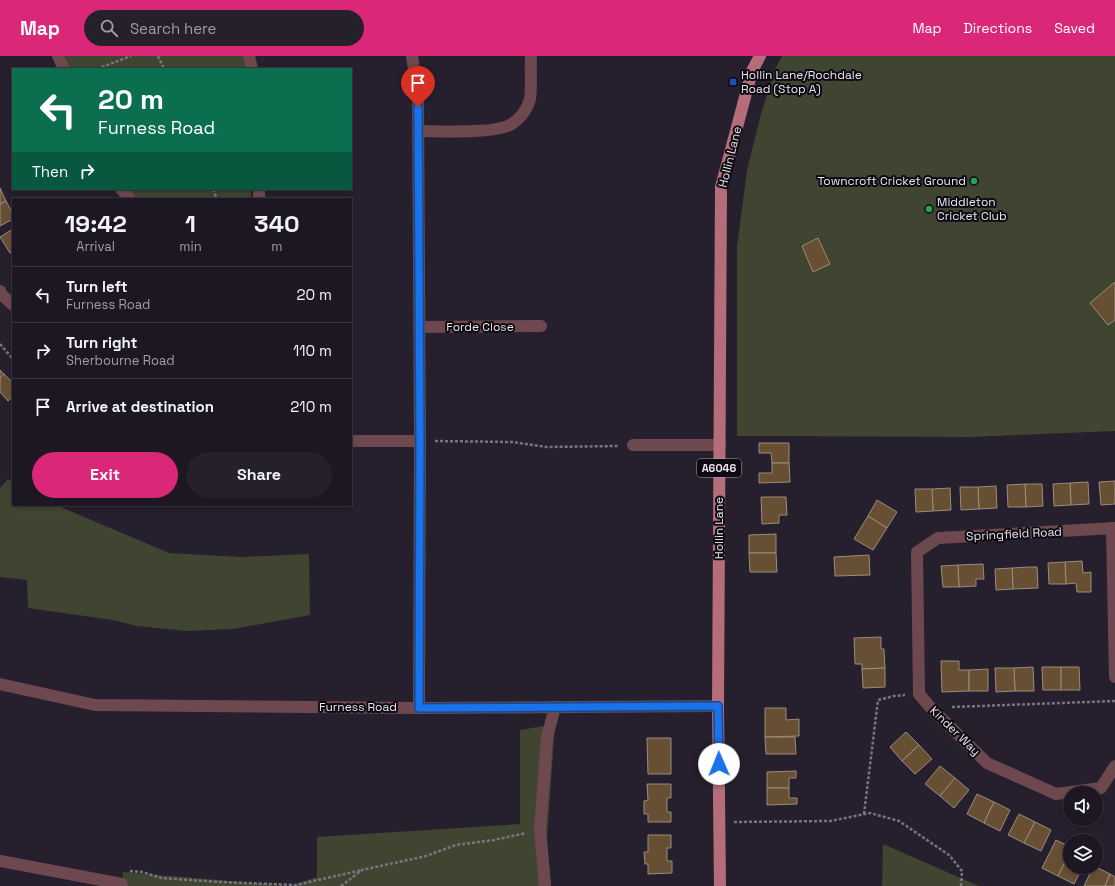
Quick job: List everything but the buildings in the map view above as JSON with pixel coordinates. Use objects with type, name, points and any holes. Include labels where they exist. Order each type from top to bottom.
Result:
[{"type":"main road","name":"Hollin Lane","points":[[720,886],[718,706],[721,187],[752,71],[760,56]]},
{"type":"street","points":[[58,56],[64,68]]},
{"type":"street","points":[[249,56],[252,68]]},
{"type":"street","points":[[412,56],[418,96],[420,441],[419,708]]},
{"type":"street","points":[[418,131],[482,130],[508,126],[518,119],[526,110],[530,98],[531,56]]},
{"type":"street","points":[[122,190],[129,198]]},
{"type":"street","points":[[0,291],[2,295],[12,304]]},
{"type":"street","name":"Forde Close","points":[[419,327],[541,326]]},
{"type":"street","points":[[352,442],[420,441]]},
{"type":"street","points":[[632,445],[720,444]]},
{"type":"street","points":[[1114,528],[1115,677]]},
{"type":"street","name":"Springfield Road","points":[[919,694],[917,552],[938,538],[1114,528]]},
{"type":"street","name":"Furness Road","points":[[0,684],[96,706],[419,708],[718,706]]},
{"type":"street","name":"Kinder Way","points":[[919,694],[930,707],[987,763],[1056,794],[1101,788],[1115,766]]},
{"type":"street","points":[[545,886],[540,830],[547,737],[555,707]]},
{"type":"street","points":[[0,861],[122,884]]},
{"type":"path","points":[[100,68],[131,56]]},
{"type":"path","points":[[158,56],[164,68]]},
{"type":"path","points":[[0,344],[12,358]]},
{"type":"path","points":[[420,441],[512,442],[547,447],[632,445]]},
{"type":"path","points":[[864,814],[878,700],[894,696],[919,694]]},
{"type":"path","points":[[930,707],[1115,701]]},
{"type":"path","points":[[719,822],[830,821],[870,813],[899,821],[948,855],[962,871],[961,886]]},
{"type":"path","points":[[122,884],[126,870],[143,872],[161,878],[296,885],[426,856],[456,845],[494,840],[540,830]]},
{"type":"path","points":[[340,886],[362,870]]},
{"type":"green space","points":[[65,56],[248,56],[249,68],[70,68]]},
{"type":"green space","name":"Middleton Cricket Club","points":[[782,56],[1115,56],[1115,431],[970,437],[737,436],[737,247],[747,170],[761,114],[775,69]]},
{"type":"green space","points":[[129,190],[251,190],[251,198],[137,198]]},
{"type":"green space","points":[[8,479],[12,481],[12,506],[58,506],[169,553],[241,557],[309,554],[310,615],[233,629],[186,631],[137,626],[113,620],[28,608],[27,580],[0,577],[0,488]]},
{"type":"green space","points":[[555,724],[547,838],[551,886],[290,886],[317,877],[317,837],[520,824],[520,730]]},
{"type":"green space","points":[[883,844],[979,886],[882,886]]},
{"type":"green space","points":[[123,872],[290,886],[122,886]]},
{"type":"place","name":"Hollin Lane/Rochdale Road (Stop A)","points":[[733,82]]},
{"type":"place","name":"Towncroft Cricket Ground","points":[[974,181]]},
{"type":"place","name":"Middleton Cricket Club","points":[[929,209]]},
{"type":"route","points":[[418,107],[420,441],[419,708],[718,706],[719,764]]}]
